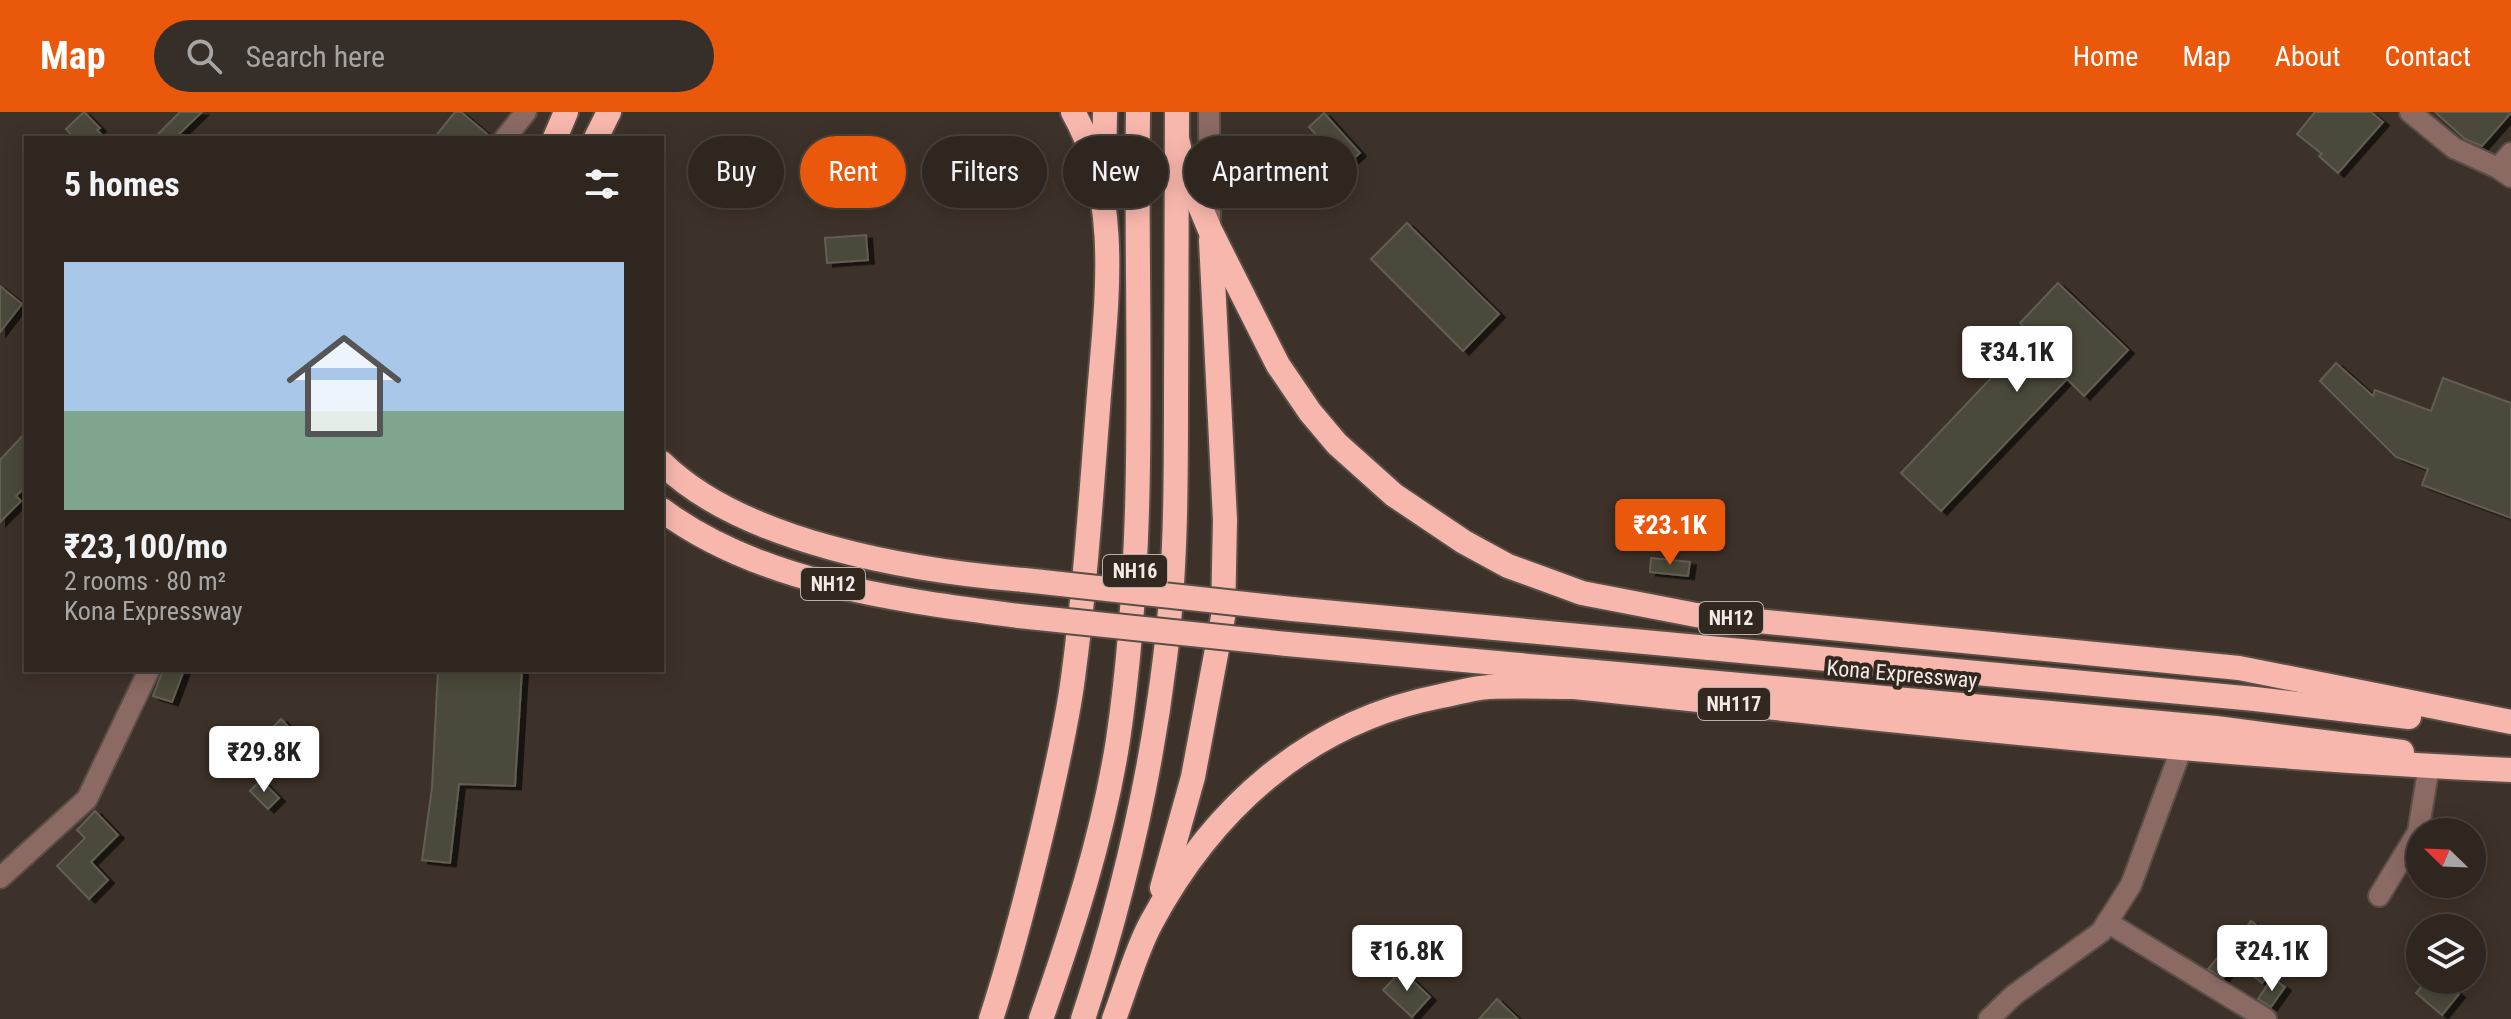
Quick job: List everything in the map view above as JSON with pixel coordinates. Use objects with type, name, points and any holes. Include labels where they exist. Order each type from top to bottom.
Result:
[{"type":"highway","points":[[556,136],[566,112]]},
{"type":"highway","points":[[597,136],[609,112]]},
{"type":"highway","points":[[1073,112],[1084,136]]},
{"type":"highway","points":[[1105,112],[1105,136]]},
{"type":"highway","name":"NH16","points":[[1041,1019],[1089,873],[1117,742],[1129,649],[1140,485],[1138,112]]},
{"type":"highway","name":"NH12","points":[[1177,112],[1177,139],[1184,168],[1210,230],[1278,365],[1310,412],[1337,444],[1394,495],[1427,520],[1486,554],[1543,580],[1604,598],[1696,615],[2239,668],[2511,722]]},
{"type":"highway","name":"NH16","points":[[1083,1019],[1127,871],[1148,770],[1165,657],[1172,577],[1176,454],[1177,139]]},
{"type":"highway","points":[[991,1019],[1027,895],[1073,681],[1089,535],[1106,294],[1104,208]]},
{"type":"highway","points":[[1149,926],[1185,808],[1223,617],[1225,520],[1210,230]]},
{"type":"highway","name":"Kona Expressway","points":[[664,465],[711,501],[749,519],[795,536],[928,570],[1292,609],[2255,699],[2511,729]]},
{"type":"highway","name":"Kona Expressway","points":[[664,511],[730,550],[856,591],[901,601],[1287,644],[2216,728],[2346,743],[2511,769]]},
{"type":"highway","name":"NH117","points":[[1114,1019],[1149,926],[1206,837],[1243,798],[1298,753],[1345,727],[1409,702],[1487,687],[1574,687],[2181,750],[2511,769]]},
{"type":"street","points":[[507,136],[526,112]]},
{"type":"street","points":[[1209,112],[1210,230]]},
{"type":"street","points":[[2410,112],[2454,148],[2507,166]]},
{"type":"street","points":[[0,878],[87,799],[148,672]]},
{"type":"street","points":[[1989,1019],[2014,995],[2101,932],[2131,885],[2181,750]]},
{"type":"street","points":[[2379,896],[2418,832],[2429,766]]},
{"type":"street","points":[[2107,922],[2266,1019]]},
{"type":"building","points":[[84,112],[100,128],[97,130],[103,136],[72,136],[66,129]]},
{"type":"building","points":[[180,112],[202,112],[177,136],[156,136]]},
{"type":"building","points":[[455,112],[461,112],[490,136],[436,136]]},
{"type":"building","points":[[2315,112],[2371,112],[2383,122],[2338,173],[2319,156],[2322,154],[2297,134]]},
{"type":"building","points":[[2435,112],[2511,113],[2482,146],[2465,139]]},
{"type":"building","points":[[1324,113],[1345,136],[1317,136],[1309,127]]},
{"type":"building","points":[[1407,223],[1499,314],[1463,351],[1371,259]]},
{"type":"building","points":[[866,235],[868,260],[827,263],[825,238]]},
{"type":"building","points":[[2058,283],[2128,350],[2084,396],[2067,379],[1941,511],[1901,473],[2032,335],[2020,323]]},
{"type":"building","points":[[0,286],[22,304],[0,332]]},
{"type":"building","points":[[2336,363],[2373,396],[2375,390],[2431,411],[2443,378],[2511,403],[2511,518],[2422,485],[2428,469],[2396,457],[2320,381]]},
{"type":"building","points":[[24,434],[24,488],[16,496],[21,501],[0,522],[0,460]]},
{"type":"building","points":[[1651,558],[1690,562],[1688,576],[1650,572]]},
{"type":"building","points":[[162,672],[183,672],[172,702],[153,696]]},
{"type":"building","points":[[438,672],[522,672],[515,786],[459,784],[450,863],[422,860],[432,788]]},
{"type":"building","points":[[281,719],[298,737],[284,752],[266,734]]},
{"type":"building","points":[[261,780],[279,798],[268,809],[250,791]]},
{"type":"building","points":[[95,811],[118,835],[91,862],[108,880],[89,899],[57,866],[85,838],[77,830]]},
{"type":"building","points":[[2251,921],[2272,937],[2266,946],[2282,958],[2262,983],[2236,962],[2223,978],[2208,969],[2231,941],[2234,944]]},
{"type":"building","points":[[1402,970],[1430,997],[1412,1017],[1383,990]]},
{"type":"building","points":[[2272,978],[2285,987],[2271,1007],[2258,999]]},
{"type":"building","points":[[2417,994],[2459,994],[2442,1015]]},
{"type":"building","points":[[1497,999],[1518,1019],[1479,1019]]}]
